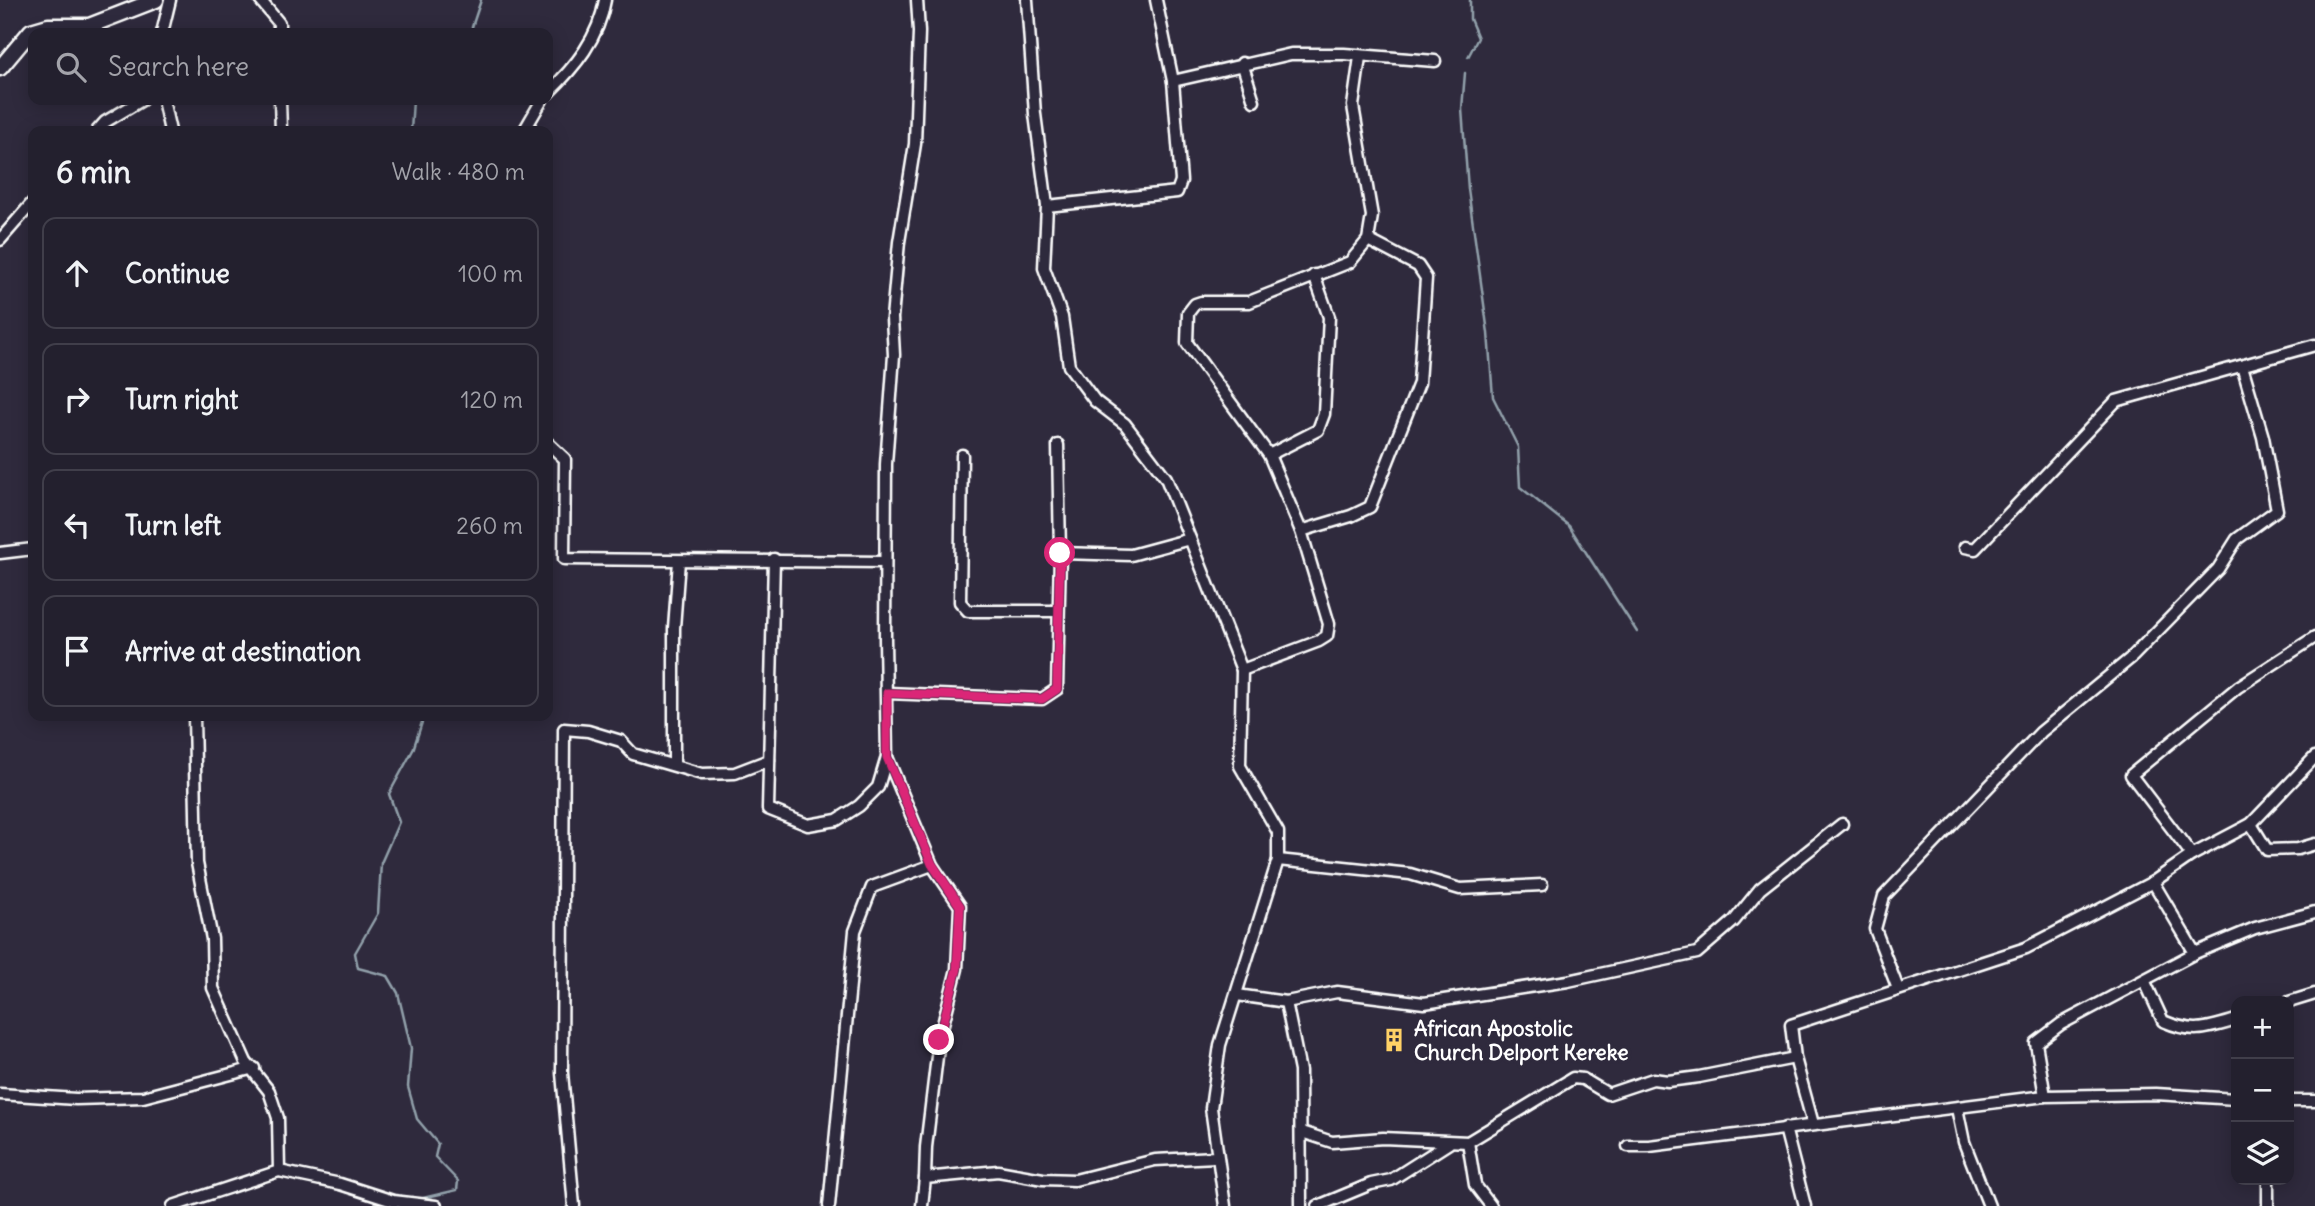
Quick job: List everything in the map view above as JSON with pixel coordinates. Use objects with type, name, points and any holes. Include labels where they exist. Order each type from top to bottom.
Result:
[{"type":"street","points":[[41,28],[89,26],[156,0]]},
{"type":"street","points":[[163,28],[170,0]]},
{"type":"street","points":[[260,0],[279,23],[279,28]]},
{"type":"street","points":[[553,87],[589,44],[601,23],[605,0]]},
{"type":"street","points":[[774,559],[768,809],[808,825],[836,820],[859,806],[878,787],[887,757],[887,436],[894,355],[892,318],[899,242],[915,144],[919,32],[917,0]]},
{"type":"street","points":[[1027,0],[1035,114],[1047,206],[1044,268],[1062,317],[1069,366],[1095,401],[1125,424],[1166,478],[1242,670],[1240,766],[1278,831],[1278,860],[1220,1045],[1211,1108],[1225,1206]]},
{"type":"street","points":[[1047,206],[1177,192],[1181,181],[1172,81],[1156,0]]},
{"type":"street","points":[[0,68],[28,35]]},
{"type":"street","points":[[1172,81],[1291,54],[1435,61]]},
{"type":"street","points":[[1242,670],[1327,636],[1329,624],[1301,531],[1269,455],[1187,343],[1188,313],[1201,302],[1249,302],[1350,262],[1368,240],[1372,215],[1353,106],[1360,57]]},
{"type":"street","points":[[1242,63],[1254,101]]},
{"type":"street","points":[[101,126],[134,105]]},
{"type":"street","points":[[164,105],[169,126]]},
{"type":"street","points":[[280,105],[281,126]]},
{"type":"street","points":[[527,126],[539,105]]},
{"type":"street","points":[[0,240],[28,208]]},
{"type":"street","points":[[1301,531],[1370,507],[1419,383],[1426,278],[1418,266],[1368,240]]},
{"type":"street","points":[[1269,455],[1318,430],[1324,414],[1329,317],[1314,275]]},
{"type":"street","points":[[1965,547],[1975,549],[2116,401],[2315,345]]},
{"type":"street","points":[[1898,989],[1875,929],[1884,896],[2041,732],[2132,657],[2218,569],[2237,539],[2277,510],[2263,437],[2242,366]]},
{"type":"street","points":[[887,693],[1042,699],[1057,689],[1060,553],[1058,445]]},
{"type":"street","points":[[553,448],[565,459],[564,558],[885,562]]},
{"type":"street","points":[[962,455],[960,602],[968,611],[1057,611]]},
{"type":"street","points":[[1060,553],[1131,555],[1190,539]]},
{"type":"street","points":[[0,553],[28,550]]},
{"type":"street","points":[[674,765],[674,628],[680,561]]},
{"type":"street","points":[[2192,855],[2131,775],[2238,687],[2315,637]]},
{"type":"street","points":[[194,721],[197,863],[212,939],[213,988],[246,1062],[254,1068],[269,1091],[278,1118],[279,1171]]},
{"type":"street","points":[[574,1206],[562,1073],[564,729],[588,731],[621,741],[633,754],[702,774],[735,773],[769,760]]},
{"type":"street","points":[[887,757],[932,864],[960,906],[957,969],[939,1040],[922,1206]]},
{"type":"street","points":[[1813,1124],[1795,1058],[1791,1025],[2026,948],[2153,882],[2192,855],[2252,824],[2315,757]]},
{"type":"street","points":[[1237,995],[1286,1002],[1337,992],[1424,1003],[1568,981],[1697,953],[1734,921],[1760,889],[1842,824]]},
{"type":"street","points":[[2252,824],[2267,850],[2298,849],[2315,844]]},
{"type":"street","points":[[1278,860],[1410,874],[1460,889],[1542,885]]},
{"type":"street","points":[[829,1206],[855,931],[872,887],[932,864]]},
{"type":"street","points":[[2153,882],[2195,953]]},
{"type":"street","points":[[2045,1096],[2036,1043],[2062,1024],[2195,953],[2255,928],[2315,912]]},
{"type":"street","points":[[2145,982],[2163,1021],[2184,1030],[2206,1030],[2231,1022]]},
{"type":"street","points":[[2294,1000],[2315,994]]},
{"type":"street","points":[[1286,1002],[1300,1071],[1301,1206]]},
{"type":"street","points":[[1302,1132],[1332,1142],[1383,1138],[1468,1142],[1573,1078],[1583,1079],[1608,1094],[1653,1079],[1668,1081],[1699,1077],[1795,1058]]},
{"type":"street","points":[[0,1094],[76,1098],[143,1097],[254,1068]]},
{"type":"street","points":[[1628,1146],[1649,1146],[2045,1096],[2156,1094],[2231,1099]]},
{"type":"street","points":[[2294,1101],[2315,1101]]},
{"type":"street","points":[[1957,1108],[1964,1142],[1989,1206]]},
{"type":"street","points":[[1785,1128],[1805,1206]]},
{"type":"street","points":[[1468,1142],[1475,1185],[1491,1206]]},
{"type":"street","points":[[1318,1206],[1371,1184],[1391,1180],[1449,1143]]},
{"type":"street","points":[[925,1178],[998,1171],[1043,1179],[1074,1180],[1156,1160],[1216,1157]]},
{"type":"street","points":[[173,1206],[279,1171],[340,1184],[393,1201],[436,1206]]},
{"type":"street","points":[[2268,1185],[2268,1206]]},
{"type":"waterway","points":[[472,28],[481,0]]},
{"type":"waterway","points":[[1468,57],[1478,38],[1470,19],[1470,0]]},
{"type":"waterway","points":[[1465,73],[1462,109],[1468,189],[1488,333],[1493,397],[1518,447],[1520,487],[1569,526],[1637,632]]},
{"type":"waterway","points":[[411,126],[413,105]]},
{"type":"waterway","points":[[422,721],[413,750],[389,794],[399,822],[381,863],[378,913],[355,953],[358,968],[388,976],[398,993],[411,1048],[408,1087],[417,1119],[438,1144],[435,1157],[458,1181],[457,1190],[423,1198]]},
{"type":"place","name":"African Apostolic Church Delport Kereke","points":[[1394,1040]]},
{"type":"route","points":[[939,1040],[957,969],[960,906],[932,864],[887,757],[887,693],[1042,699],[1057,689],[1060,553]]}]
